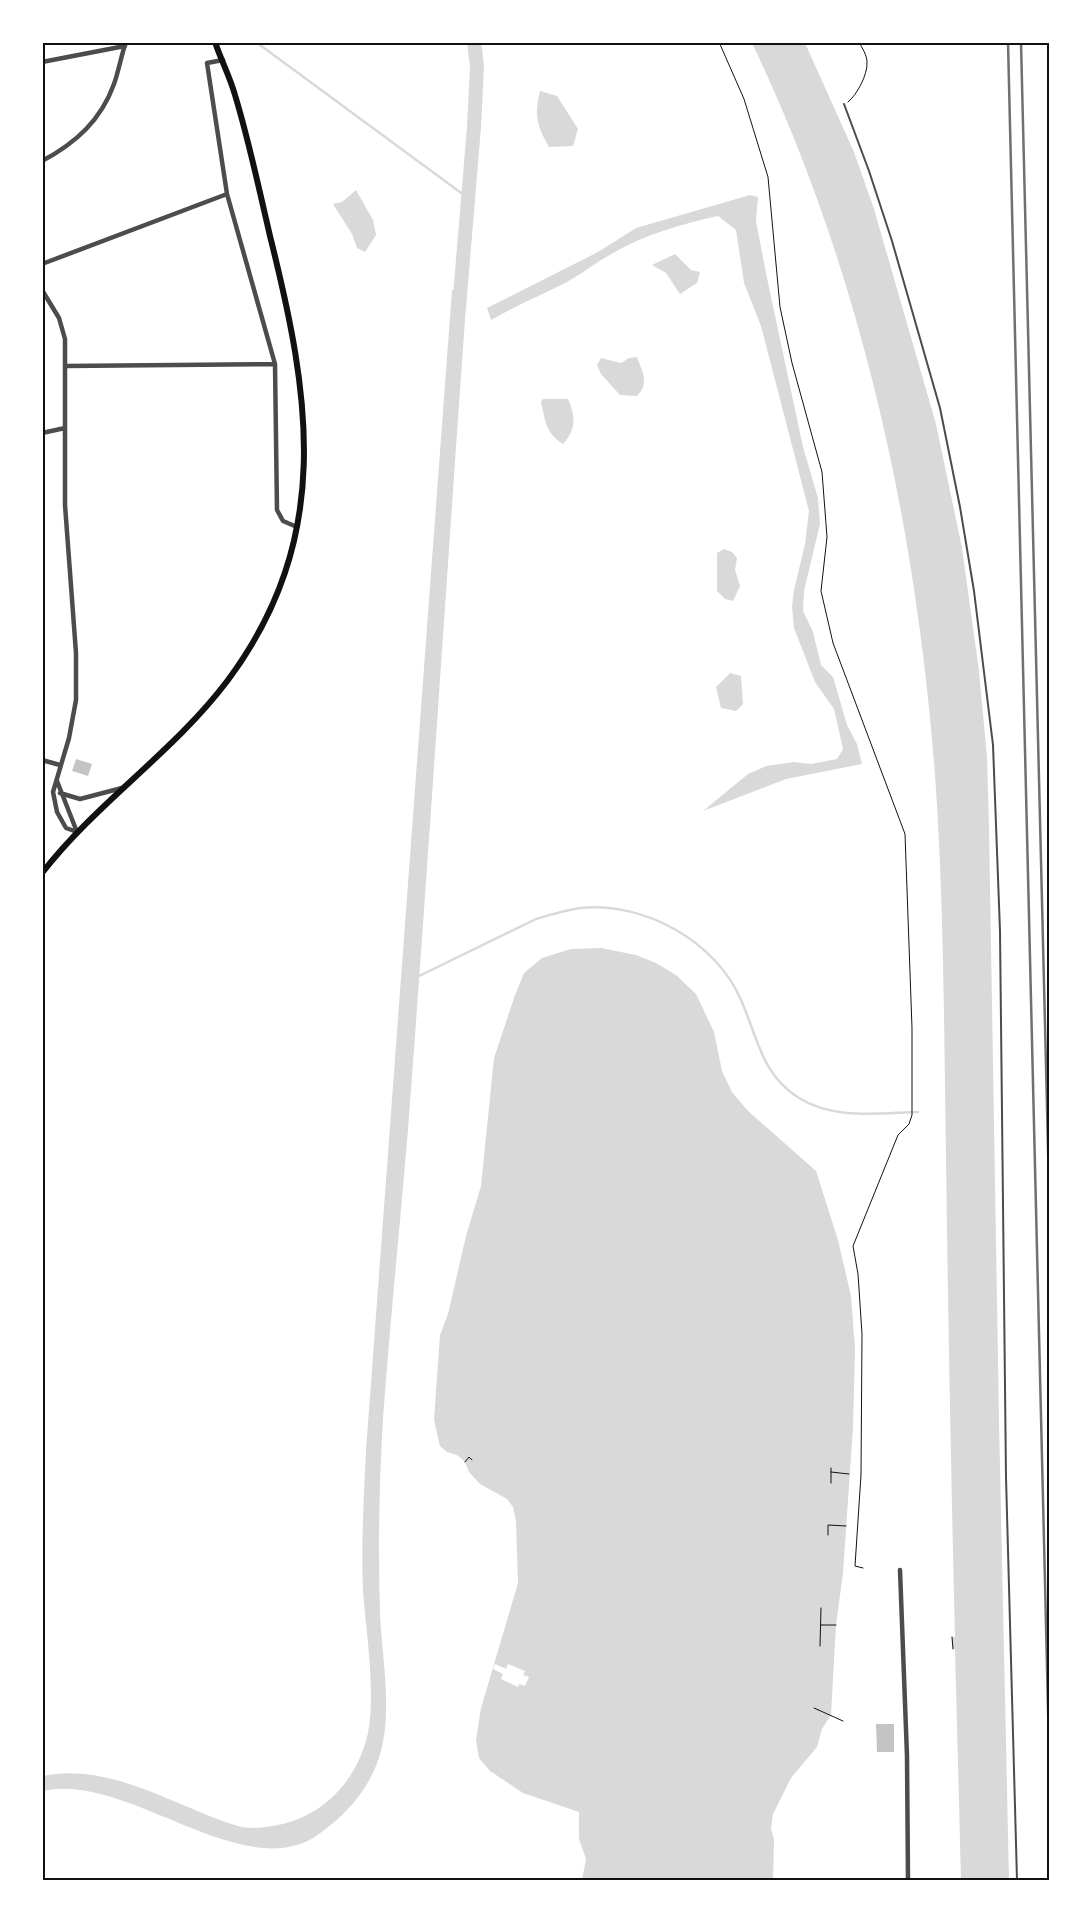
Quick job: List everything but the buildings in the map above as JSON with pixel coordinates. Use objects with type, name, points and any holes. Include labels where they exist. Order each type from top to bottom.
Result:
[{"type":"main road","points":[[42,873],[77,832],[197,717],[241,661],[272,605],[288,561],[297,527],[304,477],[306,443],[299,365],[289,314],[236,96],[223,60],[215,45]]},
{"type":"street","points":[[42,62],[125,44],[114,84],[98,115],[76,140],[42,161]]},
{"type":"street","points":[[223,60],[206,63],[227,194],[275,364],[277,510],[283,521],[297,527]]},
{"type":"street","points":[[42,264],[227,194]]},
{"type":"street","points":[[42,290],[54,308],[63,328],[66,366],[65,505],[76,653],[73,719],[53,792],[56,812],[66,828],[77,832]]},
{"type":"street","points":[[66,366],[275,364]]},
{"type":"street","points":[[42,433],[65,428]]},
{"type":"street","points":[[42,760],[60,765]]},
{"type":"street","points":[[57,780],[60,794],[74,821],[77,832]]},
{"type":"street","points":[[60,794],[80,799],[122,788]]},
{"type":"street","points":[[900,1570],[907,1756],[908,1880]]},
{"type":"lane","points":[[844,104],[870,170],[940,408],[960,507],[974,592],[993,745],[1000,940],[1006,1478],[1017,1880]]},
{"type":"path","points":[[720,42],[744,99],[768,177],[780,307],[792,363],[822,472],[827,537],[821,592],[833,643],[905,834],[912,1028],[912,1115],[909,1124],[898,1135],[853,1246],[858,1274],[862,1334],[861,1475],[854,1566],[862,1568]]},
{"type":"path","points":[[844,104],[854,96],[867,68],[867,60],[859,42]]},
{"type":"path","points":[[465,1462],[470,1458],[472,1460]]},
{"type":"path","points":[[830,1483],[831,1468]]},
{"type":"path","points":[[831,1472],[849,1474]]},
{"type":"path","points":[[828,1535],[828,1525],[846,1526]]},
{"type":"path","points":[[820,1646],[821,1608]]},
{"type":"path","points":[[821,1624],[836,1625]]},
{"type":"path","points":[[952,1637],[953,1648]]},
{"type":"path","points":[[814,1708],[843,1721]]},
{"type":"shaded area","points":[[752,43],[805,43],[854,152],[874,209],[936,424],[962,548],[979,671],[987,757],[1009,1880],[961,1880],[955,1649],[953,1649],[952,1637],[955,1637],[941,881],[936,789],[915,597],[899,502],[879,407],[854,313],[825,221],[791,131]]},
{"type":"shaded area","points":[[540,91],[557,96],[578,129],[573,146],[549,147],[539,127],[537,107]]},
{"type":"shaded area","points":[[356,190],[373,220],[376,235],[365,252],[357,248],[352,234],[333,204],[342,202]]},
{"type":"shaded area","points":[[750,195],[758,197],[756,221],[767,278],[803,447],[818,498],[820,524],[804,591],[803,611],[813,632],[821,665],[833,677],[847,725],[857,744],[862,764],[786,779],[703,811],[748,774],[766,766],[794,762],[811,764],[837,759],[843,749],[834,709],[815,682],[794,628],[792,606],[794,590],[805,544],[809,511],[761,326],[744,283],[736,230],[718,216],[678,226],[626,246],[567,282],[491,320],[487,308],[598,252],[636,228]]},
{"type":"shaded area","points":[[675,254],[691,270],[700,272],[697,283],[680,294],[666,273],[652,265]]},
{"type":"shaded area","points":[[452,290],[467,291],[408,1130],[383,1419],[379,1566],[386,1721],[381,1751],[370,1779],[353,1804],[343,1814],[319,1834],[289,1847],[256,1847],[221,1839],[112,1797],[76,1790],[43,1791],[43,1776],[69,1773],[94,1775],[143,1789],[238,1826],[250,1828],[268,1827],[290,1822],[306,1815],[334,1795],[346,1782],[355,1767],[363,1751],[368,1733],[371,1681],[362,1555],[366,1450]]},
{"type":"shaded area","points":[[637,357],[644,377],[641,391],[637,396],[620,395],[601,374],[597,365],[601,358],[621,363],[629,358]]},
{"type":"shaded area","points":[[543,399],[568,399],[573,423],[570,434],[563,444],[553,436],[547,426],[541,402]]},
{"type":"shaded area","points":[[724,549],[732,552],[737,558],[735,570],[740,586],[733,601],[725,599],[717,591],[717,553]]},
{"type":"shaded area","points":[[730,673],[741,676],[743,704],[736,711],[721,708],[716,687]]},
{"type":"shaded area","points":[[601,948],[636,955],[656,963],[676,975],[696,994],[714,1032],[722,1071],[732,1092],[748,1111],[816,1171],[838,1240],[851,1296],[855,1349],[853,1428],[843,1573],[836,1625],[831,1715],[822,1729],[817,1747],[791,1778],[773,1814],[771,1829],[774,1839],[773,1880],[582,1880],[586,1859],[579,1839],[579,1812],[523,1793],[490,1771],[479,1758],[476,1740],[481,1708],[518,1583],[516,1521],[513,1507],[507,1499],[480,1484],[469,1472],[465,1462],[457,1455],[447,1452],[440,1446],[434,1420],[440,1335],[448,1314],[466,1236],[481,1186],[494,1058],[524,973],[542,958],[571,949]]},
{"type":"pier","points":[[495,1664],[506,1669],[508,1664],[525,1671],[523,1675],[529,1677],[525,1686],[519,1684],[518,1687],[501,1679],[503,1674],[493,1669]]},
{"type":"waterway","points":[[256,42],[468,198]]},
{"type":"waterway","points":[[459,308],[474,127],[477,66],[474,42]]},
{"type":"waterway","points":[[417,977],[536,919],[580,908],[628,911],[652,918],[675,929],[696,943],[714,960],[729,979],[741,1000],[768,1066],[776,1078],[799,1098],[827,1110],[857,1114],[918,1112]]},
{"type":"railway","points":[[1008,42],[1050,1791]]},
{"type":"railway","points":[[1021,42],[1050,1229]]}]
